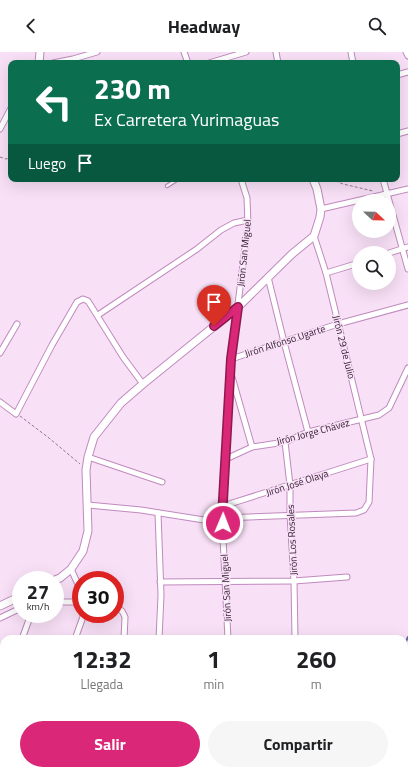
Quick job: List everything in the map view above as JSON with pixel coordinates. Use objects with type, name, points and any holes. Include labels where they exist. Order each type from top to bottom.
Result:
[{"type":"street","points":[[68,60],[96,52]]},
{"type":"street","points":[[219,60],[246,52]]},
{"type":"street","points":[[406,52],[408,56]]},
{"type":"street","points":[[0,128],[8,113]]},
{"type":"street","name":"Jirón San Miguel","points":[[228,635],[223,506],[231,359],[248,225],[247,198],[242,182]]},
{"type":"street","points":[[64,575],[71,569],[83,551],[88,531],[86,470],[94,436],[121,403],[238,307],[292,254],[314,236],[321,209],[314,182]]},
{"type":"street","points":[[384,182],[388,194],[408,189]]},
{"type":"street","points":[[321,209],[352,202]]},
{"type":"street","points":[[98,316],[197,249],[221,230],[234,223],[248,220]]},
{"type":"street","points":[[396,225],[408,269]]},
{"type":"street","name":"Jirón 29 de Julio","points":[[290,515],[356,513],[364,510],[369,502],[371,459],[326,273],[314,236]]},
{"type":"street","points":[[396,251],[408,247]]},
{"type":"street","points":[[326,273],[352,265]]},
{"type":"street","points":[[268,277],[308,432]]},
{"type":"street","points":[[0,402],[16,414],[52,345],[77,302],[83,299],[88,301],[143,384]]},
{"type":"street","name":"Jirón Alfonso Ugarte","points":[[231,359],[338,324],[408,305]]},
{"type":"street","points":[[0,353],[17,324]]},
{"type":"street","name":"Jirón Jorge Chávez","points":[[226,459],[252,447],[285,442],[308,432],[378,415],[389,408],[408,368]]},
{"type":"street","points":[[231,371],[252,447]]},
{"type":"street","name":"Jirón Los Rosales","points":[[285,442],[290,485],[296,635]]},
{"type":"street","points":[[88,457],[162,482]]},
{"type":"street","name":"Jirón José Olaya","points":[[223,506],[371,459]]},
{"type":"street","points":[[88,505],[223,520],[290,515]]},
{"type":"street","points":[[158,513],[160,582],[159,635]]},
{"type":"street","points":[[160,582],[294,581],[347,577]]},
{"type":"street","points":[[0,606],[12,600]]},
{"type":"street","points":[[0,618],[12,612]]},
{"type":"street","points":[[23,635],[28,623]]},
{"type":"street","points":[[76,635],[81,623]]},
{"type":"street","points":[[124,623],[124,635]]},
{"type":"lane","points":[[167,186],[173,182]]},
{"type":"path","points":[[337,182],[373,190]]},
{"type":"path","points":[[16,414],[49,438],[86,470]]},
{"type":"route","points":[[214,326],[238,307],[231,359],[222,518],[223,523]]}]
